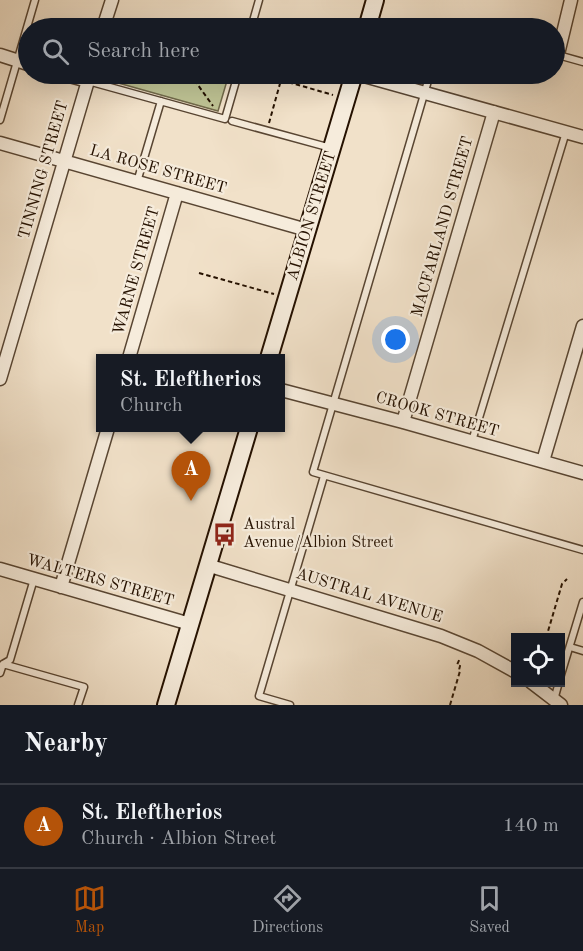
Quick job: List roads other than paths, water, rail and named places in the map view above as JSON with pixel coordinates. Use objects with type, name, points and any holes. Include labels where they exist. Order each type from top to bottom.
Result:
[{"type":"street","points":[[106,18],[112,0]]},
{"type":"street","points":[[370,18],[375,0]]},
{"type":"street","points":[[565,22],[571,0]]},
{"type":"street","points":[[0,55],[18,60]]},
{"type":"street","name":"TINNING STREET","points":[[0,380],[87,84]]},
{"type":"street","name":"ALBION STREET","points":[[270,354],[352,84]]},
{"type":"street","points":[[392,84],[583,137]]},
{"type":"street","name":"MACFARLAND STREET","points":[[403,422],[494,112]]},
{"type":"street","name":"LA ROSE STREET","points":[[0,143],[307,230]]},
{"type":"street","name":"WARNE STREET","points":[[130,354],[177,193]]},
{"type":"street","points":[[543,461],[583,326]]},
{"type":"street","name":"CROOK STREET","points":[[285,391],[583,473]]},
{"type":"street","points":[[61,587],[107,432]]},
{"type":"street","points":[[166,705],[248,432]]},
{"type":"street","name":"AUSTRAL AVENUE","points":[[207,565],[441,636],[478,651],[511,669]]},
{"type":"street","name":"WALTERS STREET","points":[[0,569],[190,624]]},
{"type":"street","points":[[537,687],[557,703]]},
{"type":"lane","points":[[32,18],[35,0]]},
{"type":"lane","points":[[254,18],[259,0]]},
{"type":"lane","points":[[565,57],[583,62]]},
{"type":"lane","points":[[0,120],[18,75]]},
{"type":"lane","points":[[110,84],[225,119],[235,84]]},
{"type":"lane","points":[[427,84],[313,472],[583,550]]},
{"type":"lane","points":[[137,182],[160,101]]},
{"type":"lane","points":[[232,121],[332,148]]},
{"type":"lane","points":[[472,441],[566,132]]},
{"type":"lane","points":[[290,705],[260,696],[324,476]]},
{"type":"lane","points":[[0,673],[3,664],[10,660],[34,579]]},
{"type":"lane","points":[[565,664],[583,602]]},
{"type":"lane","points":[[570,647],[583,651]]},
{"type":"lane","points":[[3,664],[84,687],[78,705]]},
{"type":"lane","points":[[557,703],[559,687]]},
{"type":"place","name":"St. Eleftherios","points":[[191,501]]},
{"type":"place","name":"Austral Avenue/Albion Street","points":[[225,534]]}]
